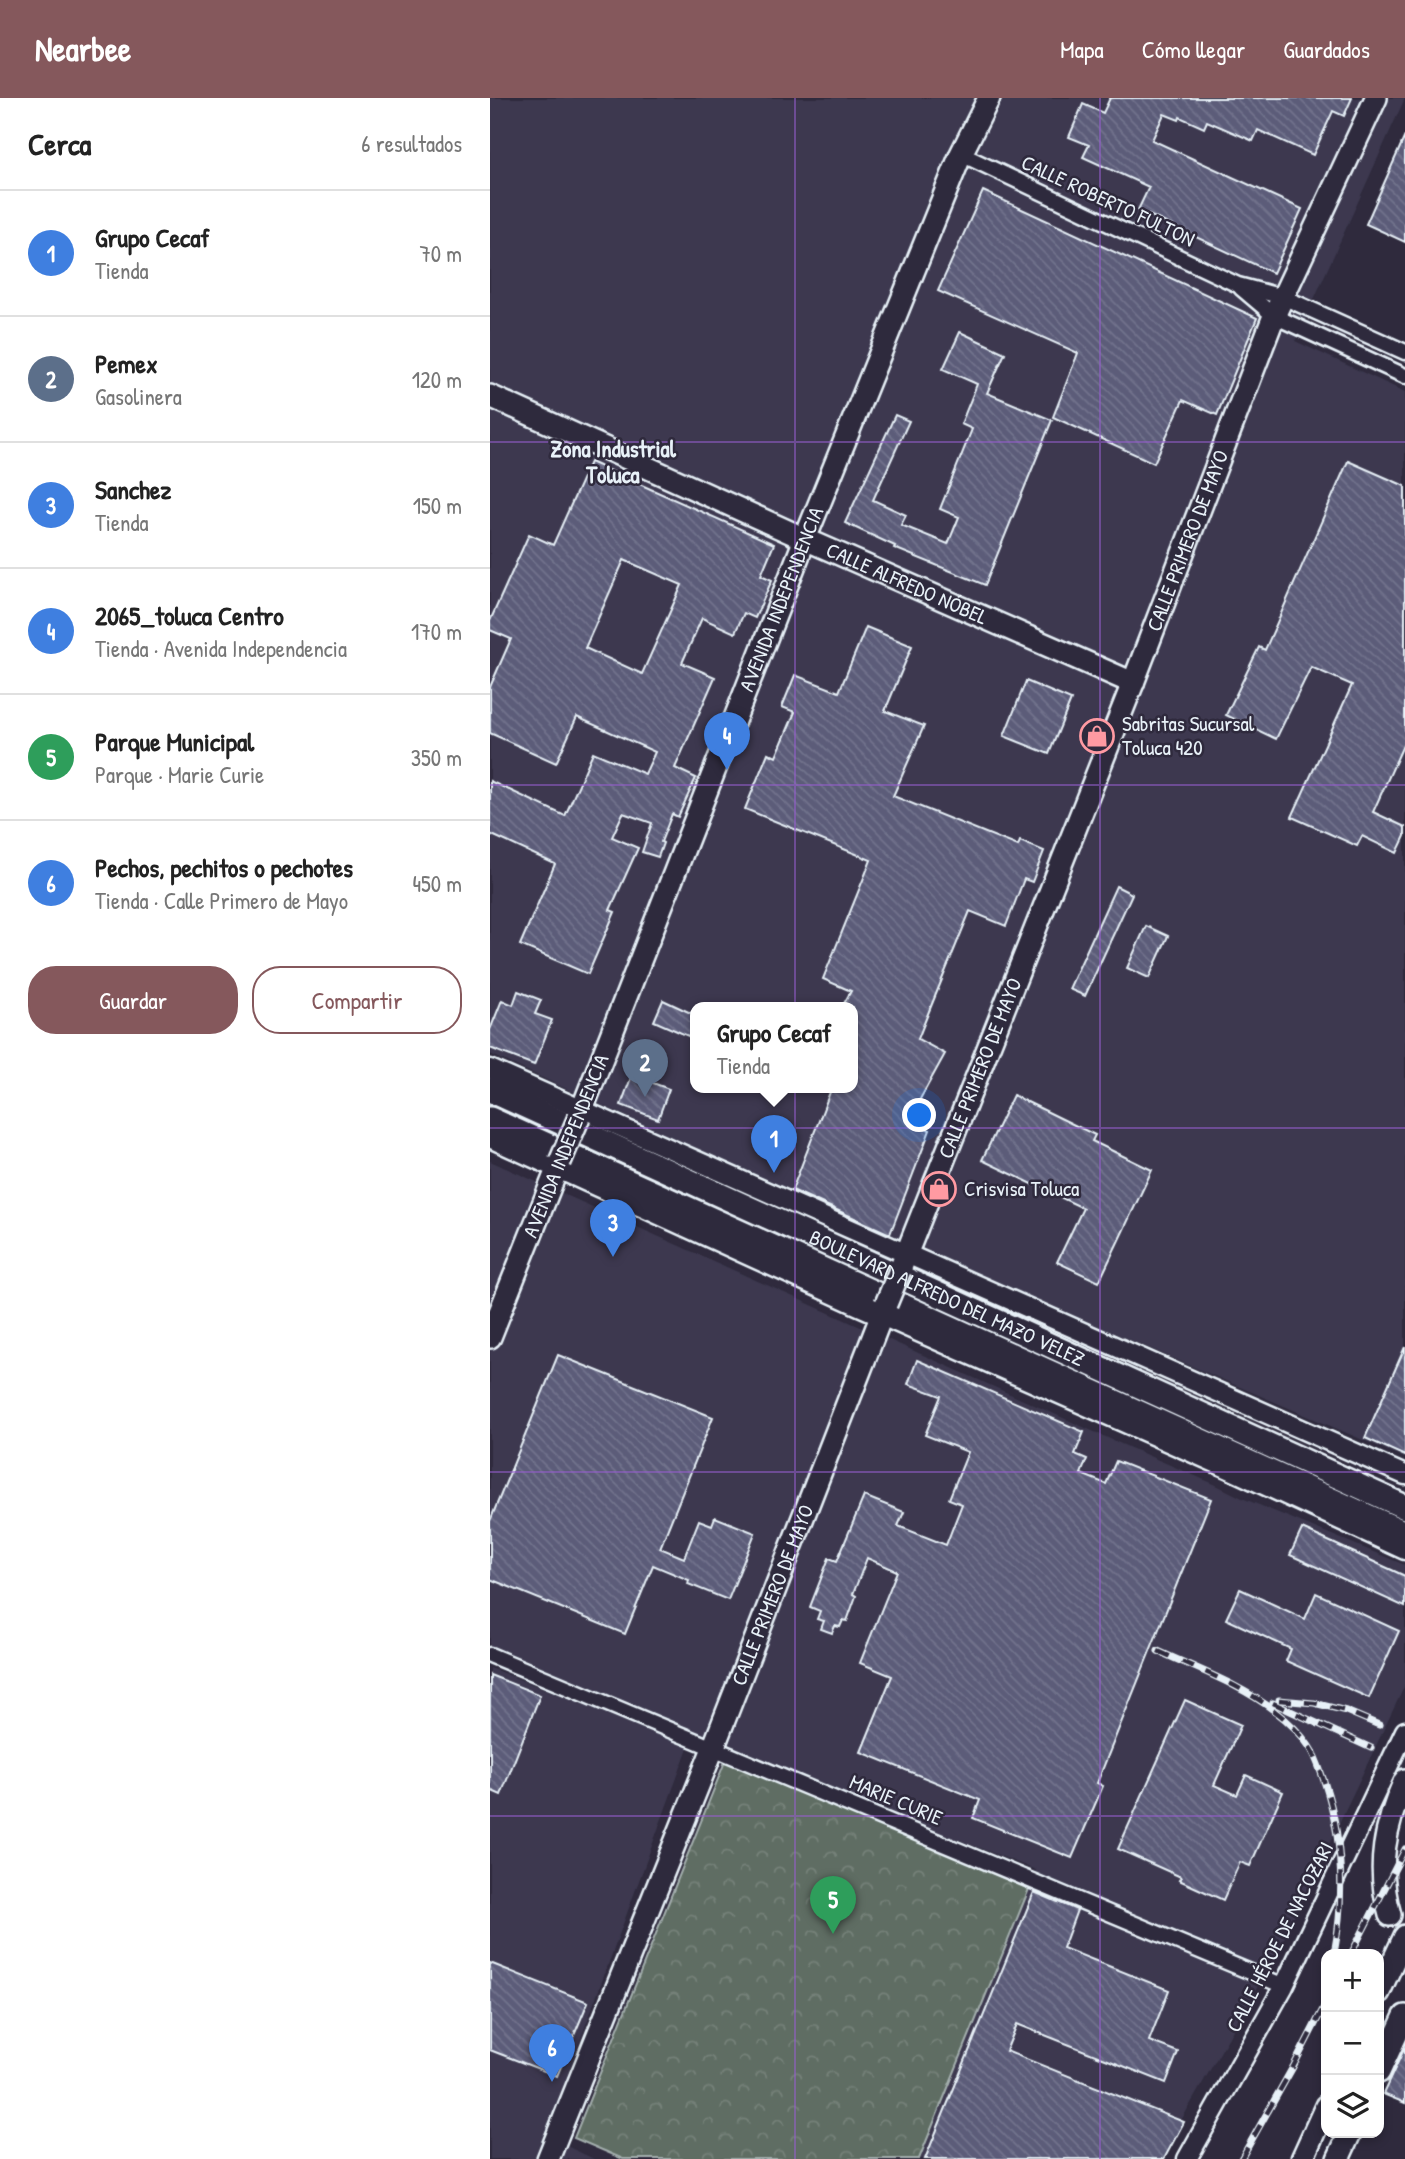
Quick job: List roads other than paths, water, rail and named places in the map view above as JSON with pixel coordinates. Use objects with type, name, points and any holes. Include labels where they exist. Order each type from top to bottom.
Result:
[{"type":"main road","name":"AVENIDA INDEPENDENCIA","points":[[490,1337],[805,539],[961,154],[989,98]]},
{"type":"main road","name":"CALLE PRIMERO DE MAYO","points":[[548,2159],[714,1746],[1279,306],[1376,98]]},
{"type":"main road","name":"CALLE ALFREDO NÓBEL","points":[[490,396],[805,539],[1133,683]]},
{"type":"main road","name":"BOULEVARD ALFREDO DEL MAZO VELEZ","points":[[490,1090],[1405,1507]]},
{"type":"main road","name":"BOULEVARD ALFREDO DEL MAZO VELEZ","points":[[490,1119],[1405,1533]]},
{"type":"main road","points":[[1390,1914],[1384,1892],[1383,1847],[1388,1825],[1405,1780]]},
{"type":"main road","points":[[1384,1981],[1405,1936]]},
{"type":"main road","points":[[1384,2061],[1405,2017]]},
{"type":"main road","points":[[1302,2159],[1321,2117]]},
{"type":"main road","points":[[1338,2159],[1348,2138]]},
{"type":"street","name":"CALLE ROBERTO FULTON","points":[[961,154],[1238,285],[1405,376]]},
{"type":"street","name":"CALLE ROBERTO FULTON","points":[[1238,285],[1279,306],[1405,352]]},
{"type":"street","name":"BOULEVARD ALFREDO DEL MAZO VELEZ","points":[[490,1069],[903,1262],[1405,1475]]},
{"type":"street","name":"BOULEVARD ALFREDO DEL MAZO VELEZ","points":[[490,1138],[558,1166],[857,1306],[884,1309],[1405,1550]]},
{"type":"street","name":"MARIE CURIE","points":[[490,1655],[714,1746],[1284,1986]]},
{"type":"street","name":"CALLE HÉROE DE NACOZARI","points":[[1187,2159],[1284,1986],[1405,1731]]},
{"type":"railway","points":[[1158,1651],[1219,1678],[1263,1702],[1290,1724],[1311,1750],[1330,1802],[1338,1845],[1341,1889],[1335,1949]]},
{"type":"railway","points":[[1279,1700],[1314,1703],[1346,1711],[1379,1725]]},
{"type":"railway","points":[[1273,1703],[1371,1748]]},
{"type":"railway","points":[[1354,1949],[1405,1849]]},
{"type":"railway","points":[[1241,2159],[1321,2012]]},
{"type":"place","name":"Sabritas Sucursal Toluca 420","points":[[1097,736]]},
{"type":"place","name":"2065_toluca Centro","points":[[727,770]]},
{"type":"place","name":"Pemex","points":[[645,1097]]},
{"type":"place","name":"Grupo Cecaf","points":[[774,1173]]},
{"type":"place","name":"Crisvisa Toluca","points":[[939,1189]]},
{"type":"place","name":"Sanchez","points":[[613,1257]]},
{"type":"place","name":"Parque Municipal","points":[[833,1934]]},
{"type":"place","name":"Pechos, pechitos o pechotes","points":[[552,2082]]},
{"type":"district","name":"Zona Industrial Toluca","points":[[613,462]]}]
